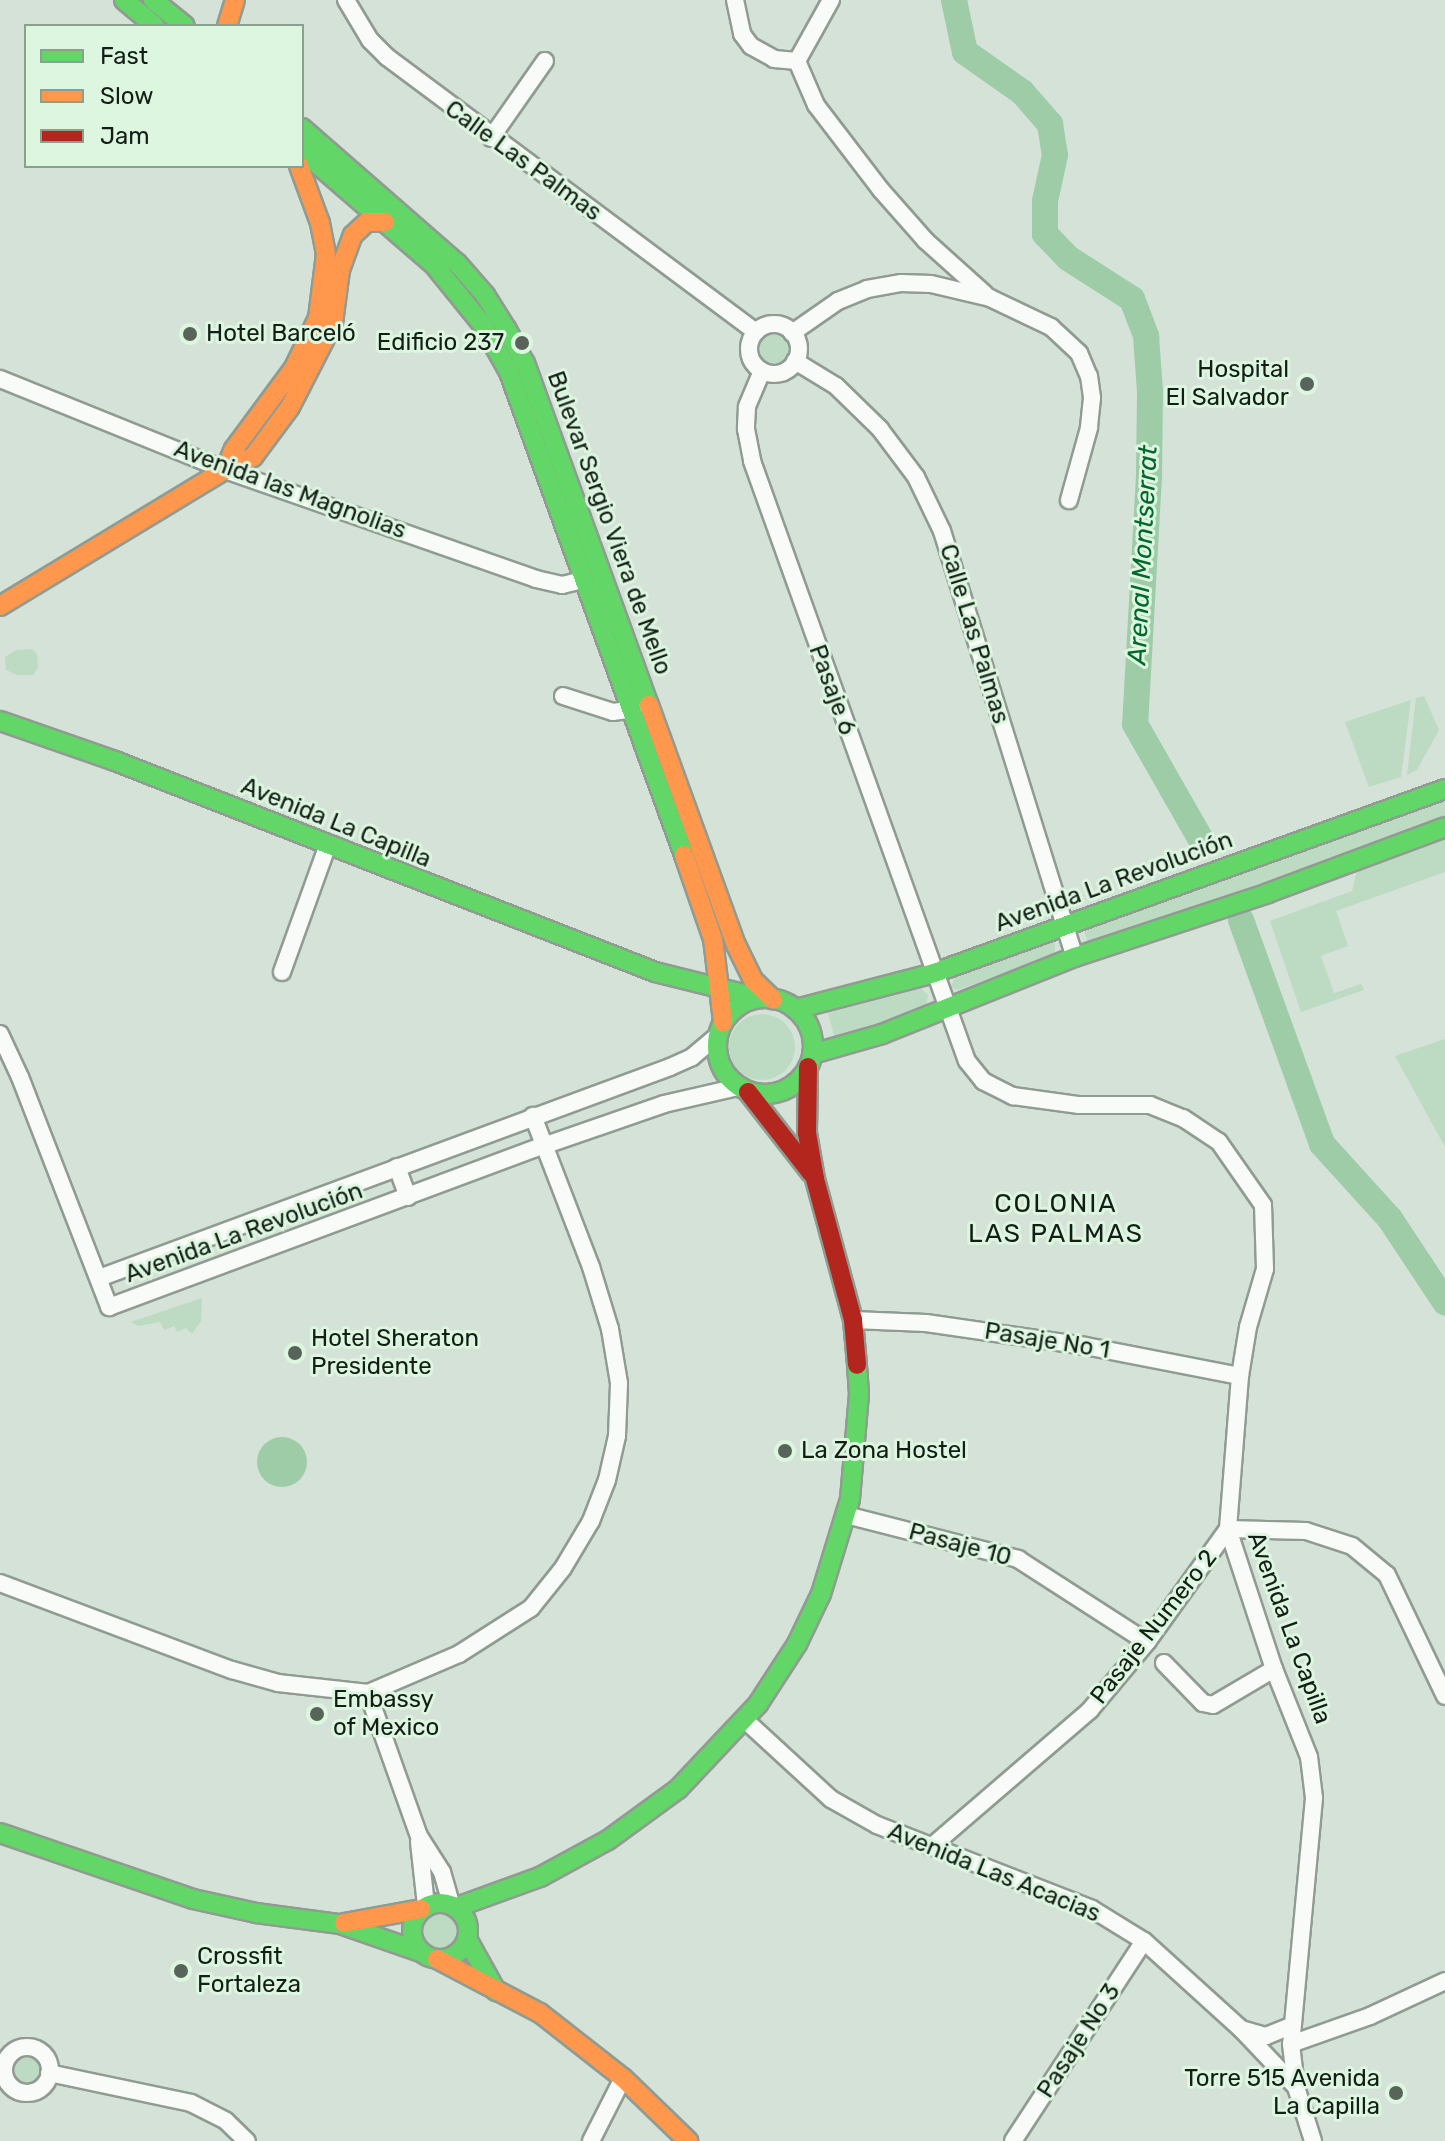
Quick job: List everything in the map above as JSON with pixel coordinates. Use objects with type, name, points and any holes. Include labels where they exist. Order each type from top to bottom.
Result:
[{"type":"street","points":[[124,0],[153,24]]},
{"type":"street","points":[[153,0],[183,24]]},
{"type":"street","points":[[228,24],[238,0]]},
{"type":"street","points":[[238,0],[248,24]]},
{"type":"street","name":"Calle Las Palmas","points":[[346,0],[370,40],[387,57],[491,138],[756,332]]},
{"type":"street","points":[[735,0],[742,34],[751,46],[774,59],[797,61]]},
{"type":"street","points":[[797,61],[831,0]]},
{"type":"street","points":[[491,138],[545,61]]},
{"type":"street","points":[[797,61],[816,105],[881,190],[926,241],[990,298]]},
{"type":"street","name":"Bulevar Sergio Viera de Mello","points":[[304,130],[457,263],[485,295],[525,363],[736,945],[753,980],[766,998]]},
{"type":"street","name":"Bulevar Sergio Viera de Mello","points":[[304,153],[385,222],[459,293],[496,346],[538,448],[634,709],[713,939],[721,1027]]},
{"type":"street","points":[[300,168],[320,223],[326,254],[326,320]]},
{"type":"street","points":[[0,606],[225,470],[234,449],[326,320],[353,235],[367,222],[385,222]]},
{"type":"street","points":[[792,333],[838,301],[867,289],[901,283],[931,284],[990,298],[1028,314],[1068,340],[1089,376],[1092,398],[1089,428],[1069,500]]},
{"type":"street","points":[[770,325],[792,333],[798,345],[795,361],[778,374],[762,371],[749,354],[756,332],[770,325]]},
{"type":"street","name":"Calle Las Palmas","points":[[795,361],[836,386],[880,429],[916,477],[942,531],[1075,957]]},
{"type":"street","name":"Pasaje 6","points":[[762,371],[747,407],[746,429],[752,461],[945,1006]]},
{"type":"street","name":"Avenida las Magnolias","points":[[0,379],[225,470],[536,579],[562,585],[584,580]]},
{"type":"street","points":[[563,696],[613,712],[634,709]]},
{"type":"street","name":"Avenida La Capilla","points":[[0,721],[115,761],[327,847],[655,972],[719,990],[766,998]]},
{"type":"street","name":"Avenida La Revolución","points":[[796,1009],[934,973],[1445,789]]},
{"type":"street","points":[[743,1089],[780,1092],[796,1083],[810,1061],[945,1006],[1075,957],[1268,893],[1445,827]]},
{"type":"street","points":[[282,972],[327,847]]},
{"type":"street","points":[[655,972],[692,968],[706,957],[713,939]]},
{"type":"street","name":"Avenida La Capilla","points":[[655,972],[690,992],[721,1027]]},
{"type":"street","points":[[340,1924],[424,1907],[454,1906],[514,1888],[608,1840],[678,1789],[745,1720],[775,1679],[811,1617],[832,1569],[846,1515],[859,1421],[858,1364],[853,1320],[815,1179],[805,1122],[810,1061],[808,1026],[796,1009],[766,998],[736,1008],[721,1027],[720,1064],[815,1179]]},
{"type":"street","name":"Avenida La Capilla","points":[[945,1006],[967,1061],[991,1087],[1032,1100],[1079,1105],[1150,1105],[1183,1118],[1219,1142],[1263,1205],[1265,1269],[1248,1327],[1240,1376],[1228,1529],[1274,1669],[1309,1757],[1314,1798],[1291,2044],[1296,2087],[1313,2141]]},
{"type":"street","name":"Avenida La Revolución","points":[[721,1027],[692,1057],[99,1278],[109,1307],[664,1104],[743,1089]]},
{"type":"street","points":[[0,1034],[99,1278]]},
{"type":"street","points":[[0,1583],[232,1670],[278,1683],[368,1693],[459,1654],[531,1608],[591,1521],[607,1480],[617,1436],[619,1383],[610,1329],[591,1267],[533,1116]]},
{"type":"street","points":[[397,1167],[408,1197]]},
{"type":"street","name":"Pasaje No 1","points":[[853,1320],[926,1323],[1085,1346],[1240,1376]]},
{"type":"street","name":"Pasaje 10","points":[[846,1515],[1018,1559],[1147,1642]]},
{"type":"street","points":[[1228,1529],[1306,1531],[1352,1546],[1387,1575],[1445,1696]]},
{"type":"street","name":"Pasaje Numero 2","points":[[931,1847],[1063,1737],[1090,1710],[1147,1642],[1228,1529]]},
{"type":"street","points":[[1164,1663],[1203,1703],[1213,1705],[1274,1669]]},
{"type":"street","points":[[368,1693],[419,1836],[442,1872],[454,1906],[497,1992]]},
{"type":"street","name":"Avenida Las Acacias","points":[[745,1720],[831,1799],[877,1825],[1092,1909],[1144,1941],[1241,2029],[1296,2087]]},
{"type":"street","points":[[0,1833],[193,1899],[256,1913],[340,1924],[429,1956],[540,2013],[623,2078],[688,2141]]},
{"type":"street","points":[[419,1836],[424,1907],[411,1931],[429,1956]]},
{"type":"street","points":[[429,1956],[455,1955],[468,1932],[514,1888]]},
{"type":"street","name":"Pasaje No 3","points":[[1013,2141],[1144,1941]]},
{"type":"street","points":[[1291,2044],[1442,1988]]},
{"type":"street","points":[[1241,2029],[1266,2036],[1291,2026]]},
{"type":"street","points":[[49,2073],[191,2103],[226,2121],[247,2141]]},
{"type":"street","points":[[591,2141],[623,2078]]},
{"type":"shaded area","points":[[774,327],[789,334],[796,349],[789,364],[774,371],[759,364],[752,349],[759,334]]},
{"type":"shaded area","points":[[32,649],[37,654],[38,668],[33,675],[17,675],[6,670],[5,657],[16,650]]},
{"type":"shaded area","points":[[1424,696],[1439,730],[1417,770],[1407,775],[1416,698]]},
{"type":"shaded area","points":[[1411,700],[1401,777],[1369,787],[1345,722]]},
{"type":"shaded area","points":[[1445,801],[1445,817],[1089,945],[1084,931]]},
{"type":"shaded area","points":[[1445,839],[1445,872],[1336,911],[1348,946],[1321,956],[1334,993],[1361,984],[1364,990],[1301,1012],[1270,921],[1352,891],[1357,870]]},
{"type":"shaded area","points":[[1049,941],[1055,943],[1055,955],[957,990],[951,987],[955,976]]},
{"type":"shaded area","points":[[921,988],[928,995],[926,1006],[836,1043],[828,1013]]},
{"type":"shaded area","points":[[768,1014],[786,1023],[793,1034],[793,1060],[786,1071],[775,1078],[756,1080],[738,1071],[731,1060],[729,1041],[738,1023],[749,1016]]},
{"type":"shaded area","points":[[1445,1039],[1445,1147],[1395,1056]]},
{"type":"shaded area","points":[[202,1298],[201,1321],[192,1334],[186,1328],[177,1332],[174,1326],[164,1330],[160,1322],[138,1326],[131,1322]]},
{"type":"shaded area","points":[[272,1438],[292,1438],[306,1452],[306,1472],[292,1486],[272,1486],[258,1472],[258,1452]]},
{"type":"shaded area","points":[[440,1907],[456,1914],[463,1930],[456,1946],[440,1953],[424,1946],[417,1930],[424,1914]]},
{"type":"shaded area","points":[[26,2054],[37,2059],[42,2070],[37,2081],[26,2086],[15,2081],[10,2070],[15,2059]]},
{"type":"waterway","name":"Arenal Montserrat","points":[[954,0],[965,52],[1022,92],[1050,124],[1055,155],[1045,201],[1045,234],[1068,258],[1132,299],[1146,336],[1150,392],[1149,476],[1135,724],[1204,845]]},
{"type":"waterway","name":"Arenal Montserrat","points":[[1241,920],[1322,1144],[1390,1219],[1445,1302]]},
{"type":"traffic: fast","points":[[124,0],[153,24]]},
{"type":"traffic: fast","points":[[153,0],[183,24]]},
{"type":"traffic: fast","points":[[304,130],[457,263],[485,295],[506,328],[525,363],[649,705]]},
{"type":"traffic: fast","points":[[304,153],[435,266],[482,324],[509,372],[684,855]]},
{"type":"traffic: fast","points":[[0,721],[115,761],[655,972],[760,998]]},
{"type":"traffic: fast","points":[[796,1009],[934,973],[1445,789]]},
{"type":"traffic: fast","points":[[812,1054],[882,1034],[1075,957],[1268,893],[1445,827]]},
{"type":"traffic: fast","points":[[765,998],[783,1002],[799,1012],[809,1028],[813,1046],[809,1064],[799,1080],[783,1090],[765,1094],[747,1090],[731,1080],[721,1064],[717,1046],[721,1028],[731,1012],[747,1002],[765,998]]},
{"type":"traffic: fast","points":[[457,1907],[540,1877],[608,1840],[678,1789],[758,1704],[797,1644],[821,1594],[850,1499],[859,1394],[857,1365]]},
{"type":"traffic: fast","points":[[0,1833],[193,1899],[256,1913],[340,1924],[421,1952]]},
{"type":"traffic: fast","points":[[440,1903],[460,1911],[468,1931],[460,1951],[440,1959],[420,1951],[412,1931],[420,1911],[440,1903]]},
{"type":"traffic: fast","points":[[467,1939],[496,1991]]},
{"type":"traffic: slow","points":[[228,24],[235,0]]},
{"type":"traffic: slow","points":[[225,470],[234,449],[294,368],[318,318],[326,254],[320,223],[300,168]]},
{"type":"traffic: slow","points":[[0,606],[225,470],[253,457],[290,407],[333,323],[340,270],[353,235],[367,222],[385,222]]},
{"type":"traffic: slow","points":[[649,705],[736,945],[753,980],[773,999]]},
{"type":"traffic: slow","points":[[684,855],[713,939],[723,1022]]},
{"type":"traffic: slow","points":[[344,1923],[421,1909]]},
{"type":"traffic: slow","points":[[437,1959],[540,2013],[623,2078],[688,2141]]},
{"type":"traffic: jam","points":[[808,1067],[807,1133],[815,1179],[853,1320],[857,1365]]},
{"type":"traffic: jam","points":[[748,1092],[811,1173]]},
{"type":"place","name":"Hotel Barceló","points":[[190,334]]},
{"type":"place","name":"Edificio 237","points":[[522,343]]},
{"type":"place","name":"Hospital El Salvador","points":[[1307,384]]},
{"type":"place","name":"Hotel Sheraton Presidente","points":[[295,1353]]},
{"type":"place","name":"La Zona Hostel","points":[[785,1451]]},
{"type":"place","name":"Embassy of Mexico","points":[[317,1714]]},
{"type":"place","name":"Crossfit Fortaleza","points":[[181,1971]]},
{"type":"place","name":"Torre 515 Avenida La Capilla","points":[[1396,2093]]},
{"type":"district","name":"COLONIA LAS PALMAS","points":[[1056,1219]]}]
